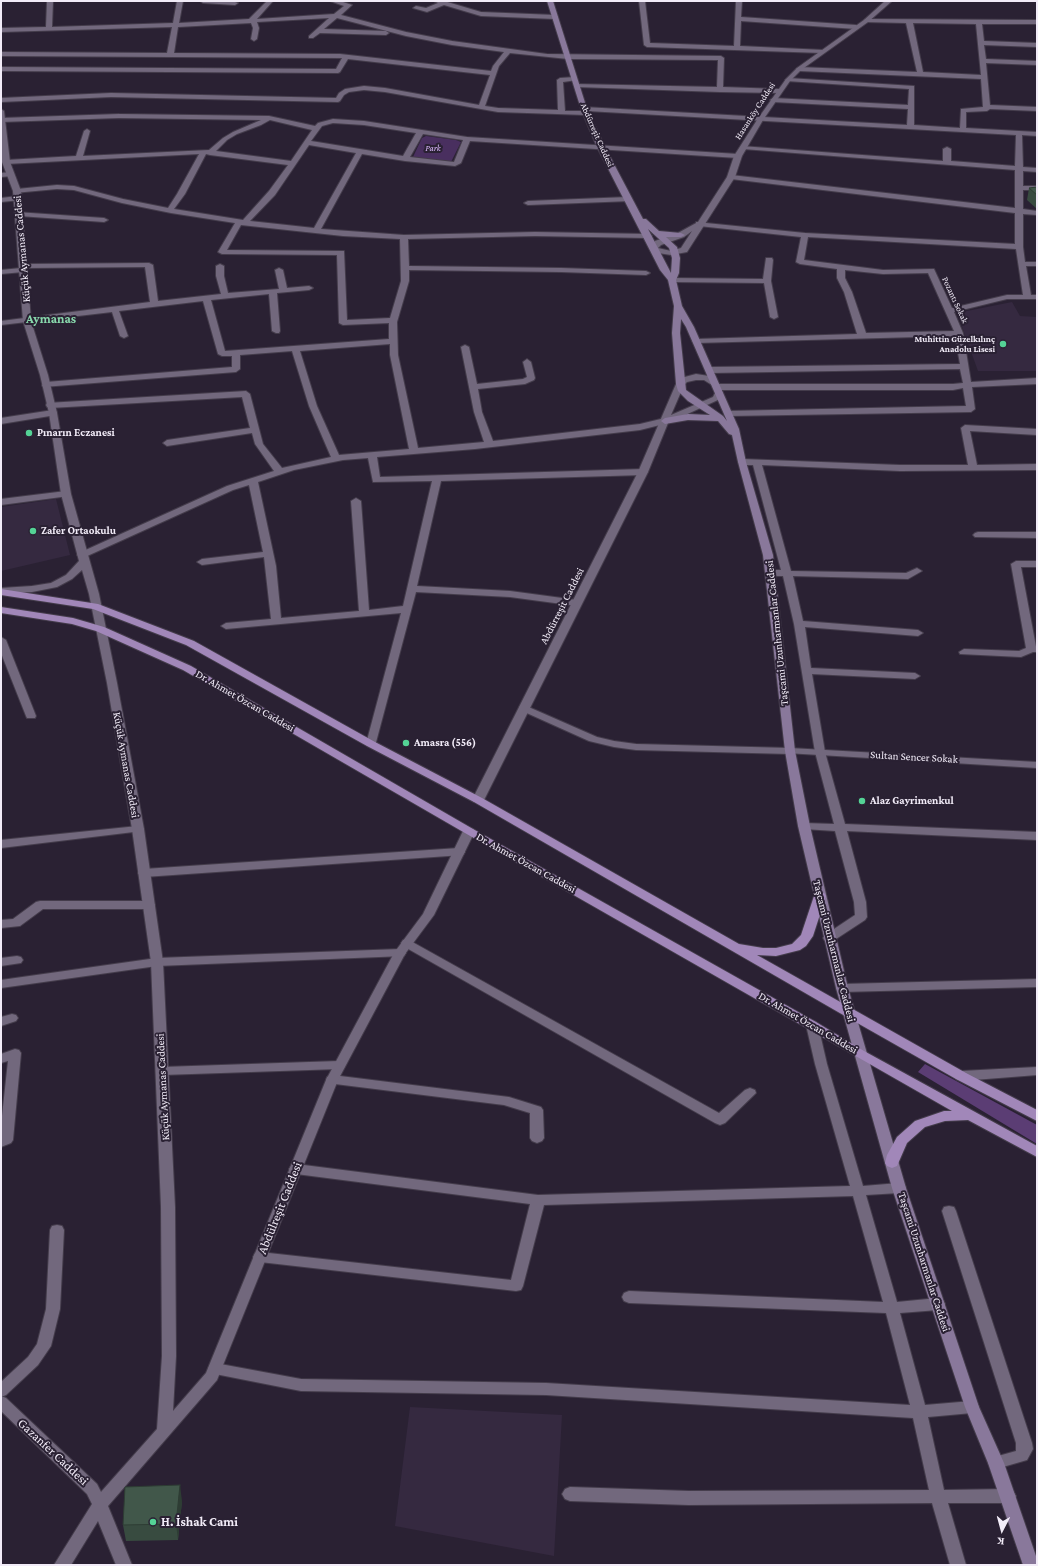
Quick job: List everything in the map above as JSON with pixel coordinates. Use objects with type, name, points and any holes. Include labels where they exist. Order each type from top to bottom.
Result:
[{"type":"main road","name":"Abdürreşit Caddesi","points":[[550,1],[585,111],[601,147],[639,218],[664,270],[672,280],[678,306],[696,341],[717,388]]},
{"type":"main road","name":"Abdürreşit Caddesi","points":[[639,218],[673,247],[676,253],[676,264],[675,273],[672,280]]},
{"type":"main road","points":[[655,232],[669,235],[681,235]]},
{"type":"main road","points":[[676,264],[684,250]]},
{"type":"main road","name":"Abdürreşit Caddesi","points":[[678,306],[676,333],[680,384]]},
{"type":"main road","name":"Taşcami Uzunharmanlar Caddesi","points":[[680,384],[684,393],[720,418],[736,436]]},
{"type":"main road","name":"Taşcami Uzunharmanlar Caddesi","points":[[717,388],[735,429],[742,462],[766,547],[771,573],[790,751],[804,826],[829,938],[842,988],[899,1188],[972,1407],[996,1463],[1031,1565]]},
{"type":"main road","points":[[665,421],[688,417],[720,418]]},
{"type":"main road","name":"Dr. Ahmet Özcan Caddesi","points":[[1,592],[95,606],[190,643],[371,744],[478,800],[849,1013],[961,1076],[1037,1116]]},
{"type":"main road","name":"Dr. Ahmet Özcan Caddesi","points":[[1,610],[73,621],[100,629],[187,668],[812,1025],[860,1054],[1037,1152]]},
{"type":"main road","points":[[730,945],[763,952],[776,952],[796,947],[807,936],[820,896]]},
{"type":"main road","points":[[892,1163],[894,1155],[902,1140],[920,1124],[944,1116],[972,1116]]},
{"type":"street","points":[[49,28],[50,1]]},
{"type":"street","points":[[170,55],[180,1]]},
{"type":"street","points":[[203,1],[235,2]]},
{"type":"street","points":[[252,21],[270,1]]},
{"type":"street","points":[[312,37],[348,5],[333,1]]},
{"type":"street","points":[[642,1],[647,45],[822,51]]},
{"type":"street","points":[[738,48],[739,1]]},
{"type":"street","name":"Hasanköy Caddesi","points":[[684,250],[699,224],[731,177],[738,156],[743,147],[779,91],[788,80],[799,69],[822,51],[866,21],[889,1]]},
{"type":"street","points":[[416,8],[427,10],[440,2],[481,14],[555,17]]},
{"type":"street","points":[[1,30],[176,25],[337,16],[406,34],[452,43],[508,51],[568,57],[721,58],[720,90]]},
{"type":"street","points":[[738,19],[856,27]]},
{"type":"street","points":[[252,21],[256,28],[254,39]]},
{"type":"street","points":[[866,21],[1037,22]]},
{"type":"street","points":[[909,22],[920,73]]},
{"type":"street","points":[[979,22],[987,107]]},
{"type":"street","points":[[318,31],[406,34]]},
{"type":"street","points":[[981,43],[1037,45]]},
{"type":"street","points":[[482,106],[496,66],[508,51]]},
{"type":"street","points":[[1,54],[340,56],[345,58],[493,73]]},
{"type":"street","points":[[177,69],[182,55]]},
{"type":"street","points":[[1,69],[338,71],[345,58]]},
{"type":"street","points":[[983,61],[1037,63]]},
{"type":"street","points":[[799,69],[920,73],[984,77]]},
{"type":"street","points":[[562,113],[560,80],[720,90],[779,91]]},
{"type":"street","points":[[788,80],[912,87],[910,128]]},
{"type":"street","points":[[1,100],[111,95],[338,100],[341,94],[347,90],[364,88],[385,90],[498,110],[562,113],[585,111],[1037,134]]},
{"type":"street","points":[[773,100],[911,107]]},
{"type":"street","points":[[963,130],[963,110],[987,109],[987,107],[1037,109]]},
{"type":"street","name":"Küçük Aymanas Caddesi","points":[[1,111],[6,174],[18,195],[27,321],[52,410],[66,494],[94,594],[95,606],[112,683],[138,829],[157,962],[168,1215],[169,1356],[164,1431]]},
{"type":"street","points":[[1,120],[119,116],[269,118],[317,129]]},
{"type":"street","points":[[170,210],[207,153],[225,139],[269,118]]},
{"type":"street","points":[[394,320],[343,323],[341,253],[222,252],[241,222],[272,193],[320,124],[333,121],[364,122],[467,139],[738,156]]},
{"type":"street","points":[[79,158],[87,131]]},
{"type":"street","points":[[405,159],[421,131]]},
{"type":"street","points":[[1019,134],[1019,247],[1027,297]]},
{"type":"street","points":[[308,143],[405,159],[454,164],[457,163],[467,139]]},
{"type":"street","points":[[743,147],[1037,170]]},
{"type":"street","points":[[947,149],[947,163]]},
{"type":"street","points":[[316,231],[360,152]]},
{"type":"street","points":[[6,162],[207,153],[293,163]]},
{"type":"street","points":[[731,177],[1037,213]]},
{"type":"street","points":[[1,200],[57,187],[74,188],[122,201],[170,210],[241,222],[316,231],[404,237],[535,234],[648,236]]},
{"type":"street","points":[[1019,188],[1037,188]]},
{"type":"street","points":[[528,203],[628,199]]},
{"type":"street","points":[[19,214],[104,220]]},
{"type":"street","points":[[699,224],[805,235],[1019,247]]},
{"type":"street","name":"Hasanköy Caddesi","points":[[654,249],[658,243],[681,235],[699,224]]},
{"type":"street","points":[[805,235],[800,262],[841,267],[841,278],[848,292],[862,335]]},
{"type":"street","points":[[404,237],[405,281],[394,320],[394,355],[414,451]]},
{"type":"street","points":[[654,249],[663,252],[676,253],[684,250]]},
{"type":"street","points":[[769,260],[766,281],[774,317]]},
{"type":"street","points":[[1021,264],[1037,264]]},
{"type":"street","points":[[1,272],[23,268],[149,265],[154,304]]},
{"type":"street","points":[[220,266],[220,276],[225,296]]},
{"type":"street","name":"Pozantı Sokak","points":[[728,413],[971,409],[959,332],[931,271],[883,272],[841,267]]},
{"type":"street","points":[[405,268],[561,270],[646,273]]},
{"type":"street","points":[[279,270],[283,290]]},
{"type":"street","points":[[672,280],[766,281]]},
{"type":"street","points":[[1,323],[206,298],[309,288]]},
{"type":"street","points":[[273,291],[276,330]]},
{"type":"street","points":[[949,311],[1007,297],[1037,298]]},
{"type":"street","points":[[206,298],[222,354],[394,341]]},
{"type":"street","points":[[115,310],[124,336]]},
{"type":"street","points":[[696,341],[959,332]]},
{"type":"street","points":[[465,347],[478,412],[489,444]]},
{"type":"street","points":[[295,348],[313,406],[336,459]]},
{"type":"street","points":[[46,385],[236,369],[236,353]]},
{"type":"street","points":[[473,387],[525,381],[531,378],[527,362]]},
{"type":"street","points":[[709,370],[965,366]]},
{"type":"street","points":[[680,384],[684,380],[696,377],[706,378],[717,388],[953,388],[968,385],[1037,382]]},
{"type":"street","name":"Abdürreşit Caddesi","points":[[478,800],[642,472],[680,384]]},
{"type":"street","points":[[1,592],[54,585],[69,578],[83,558],[230,488],[292,468],[336,459],[640,427],[665,421],[716,398],[717,388]]},
{"type":"street","points":[[1,421],[52,410],[246,394],[259,444],[280,472]]},
{"type":"street","points":[[973,467],[965,428],[1037,432]]},
{"type":"street","points":[[167,443],[255,430]]},
{"type":"street","points":[[372,455],[376,480],[642,472]]},
{"type":"street","points":[[742,462],[900,468],[1037,467]]},
{"type":"street","points":[[757,463],[787,573],[807,671],[820,752],[838,827],[860,902],[861,917],[829,938]]},
{"type":"street","points":[[371,744],[412,589],[437,478]]},
{"type":"street","points":[[253,481],[271,566],[276,622]]},
{"type":"street","points":[[1,502],[66,494]]},
{"type":"street","points":[[356,500],[364,613]]},
{"type":"street","points":[[978,535],[1037,535]]},
{"type":"street","points":[[202,562],[269,554]]},
{"type":"street","points":[[964,652],[1021,654],[1034,649],[1016,564],[1037,564]]},
{"type":"street","points":[[771,573],[908,576],[917,571]]},
{"type":"street","points":[[412,589],[510,594],[577,603]]},
{"type":"street","points":[[226,626],[407,609]]},
{"type":"street","points":[[798,624],[918,632]]},
{"type":"street","points":[[1,640],[31,716]]},
{"type":"street","points":[[807,671],[915,676]]},
{"type":"street","name":"Sultan Sencer Sokak","points":[[524,708],[593,739],[636,747],[820,752],[1037,765]]},
{"type":"street","points":[[804,826],[1037,836]]},
{"type":"street","points":[[1,844],[138,829]]},
{"type":"street","name":"Abdülreşit Caddesi","points":[[62,1565],[100,1505],[212,1376],[339,1065],[403,948],[428,915],[469,830]]},
{"type":"street","points":[[144,874],[458,852]]},
{"type":"street","points":[[1,924],[16,923],[40,905],[149,905]]},
{"type":"street","points":[[1,984],[157,962],[403,948],[720,1120],[750,1093]]},
{"type":"street","points":[[1,962],[17,960]]},
{"type":"street","points":[[842,988],[1037,983]]},
{"type":"street","points":[[812,1025],[821,1064],[892,1308],[919,1412],[938,1497],[958,1565]]},
{"type":"street","points":[[1,1059],[15,1053],[6,1140],[1,1142]]},
{"type":"street","points":[[162,1071],[339,1065]]},
{"type":"street","points":[[961,1076],[1037,1071]]},
{"type":"street","points":[[332,1080],[504,1100],[536,1110],[537,1138]]},
{"type":"street","points":[[296,1168],[413,1185],[538,1200],[859,1191],[899,1188]]},
{"type":"street","points":[[260,1257],[516,1286],[538,1200]]},
{"type":"street","points":[[950,1211],[1024,1443],[1025,1449],[1022,1456],[996,1463]]},
{"type":"street","points":[[1,1391],[33,1361],[44,1346],[53,1309],[57,1230]]},
{"type":"street","points":[[629,1297],[838,1308],[892,1308],[938,1304]]},
{"type":"street","points":[[215,1369],[301,1385],[546,1389],[919,1412],[972,1407]]},
{"type":"street","name":"Gazanfer Caddesi","points":[[1,1402],[92,1489],[124,1565]]},
{"type":"street","points":[[570,1494],[688,1498],[1008,1496]]},
{"type":"shaded area","name":"Muhittin Güzelkılınç Anadolu Lisesi","points":[[1012,302],[1020,316],[1037,317],[1037,371],[978,371],[957,313]]},
{"type":"shaded area","name":"Zafer Ortaokulu","points":[[56,499],[70,555],[1,571],[1,507]]},
{"type":"shaded area","points":[[925,1064],[1037,1125],[1037,1144],[918,1072]]},
{"type":"shaded area","points":[[410,1407],[562,1415],[554,1556],[395,1526]]},
{"type":"green space","name":"Park","points":[[426,136],[461,142],[451,162],[413,157],[422,138]]},
{"type":"building","points":[[1037,187],[1037,195],[1029,188]]},
{"type":"building","points":[[180,1485],[176,1524],[123,1525],[125,1487]]},
{"type":"place","name":"Muhittin Güzelkılınç Anadolu Lisesi","points":[[1003,344]]},
{"type":"place","name":"Pınarın Eczanesi","points":[[29,433]]},
{"type":"place","name":"Zafer Ortaokulu","points":[[33,531]]},
{"type":"place","name":"Amasra (556)","points":[[406,743]]},
{"type":"place","name":"Alaz Gayrimenkul","points":[[862,801]]},
{"type":"place","name":"H. İshak Cami","points":[[153,1522]]},
{"type":"district","name":"Aymanas","points":[[51,319]]}]
